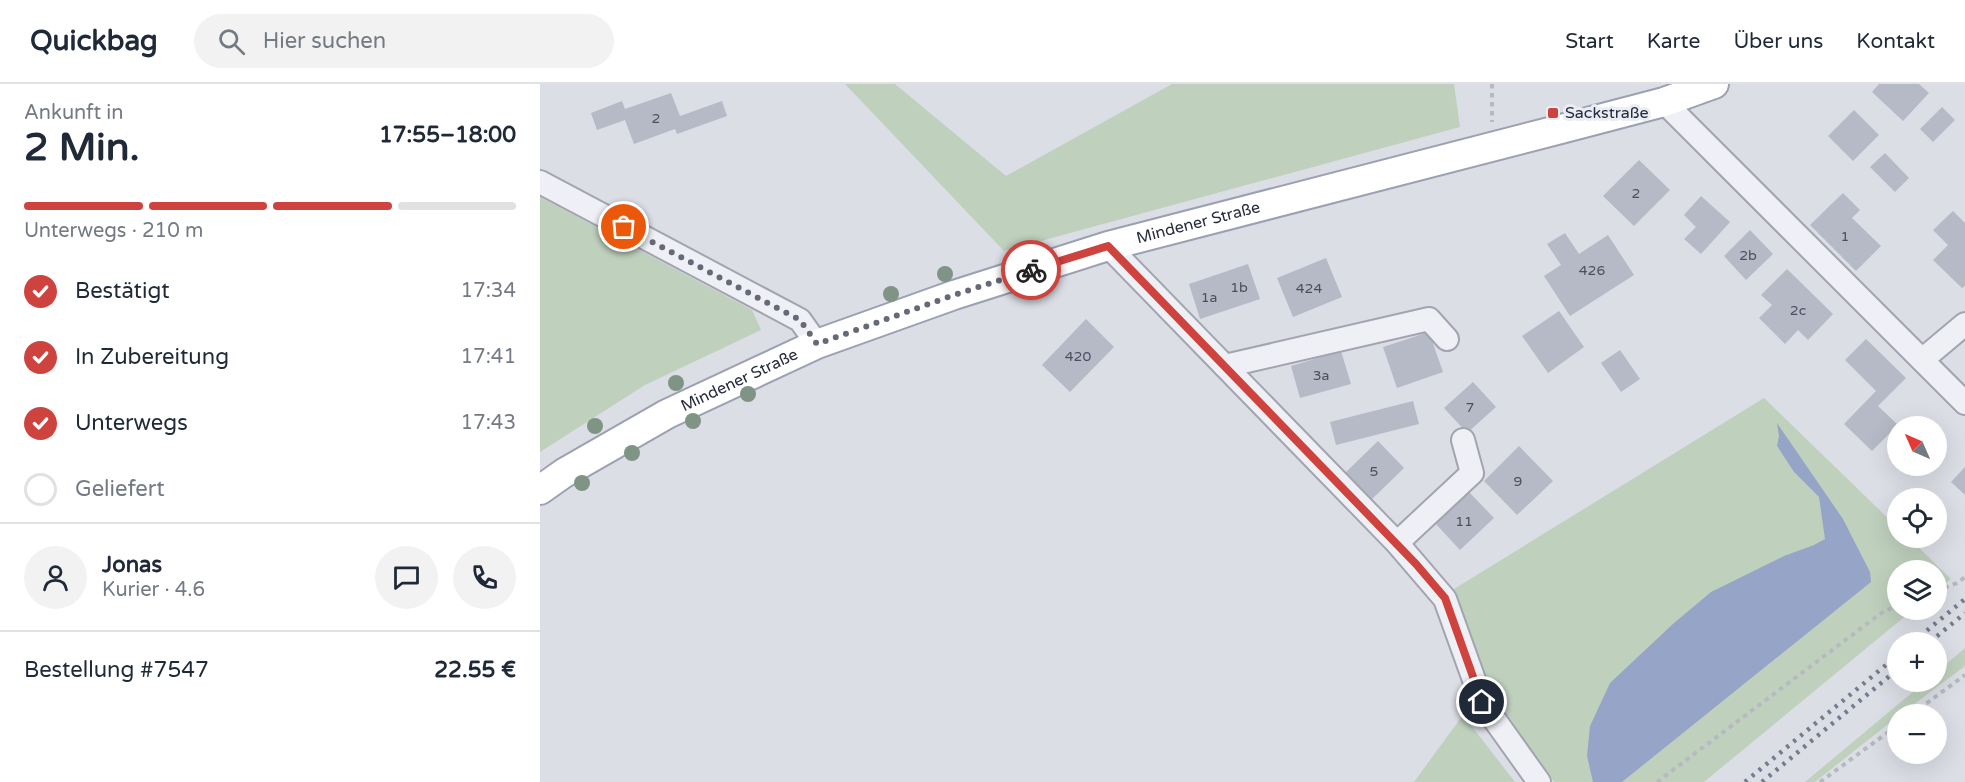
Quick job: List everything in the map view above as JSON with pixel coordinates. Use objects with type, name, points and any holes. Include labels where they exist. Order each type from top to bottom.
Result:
[{"type":"main road","name":"Mindener Straße","points":[[540,490],[564,473],[667,414],[817,344],[954,295],[1108,246],[1664,102],[1714,84]]},
{"type":"street","points":[[1664,102],[1965,403]]},
{"type":"street","points":[[540,182],[800,320],[817,344]]},
{"type":"street","points":[[1108,246],[1397,543],[1445,598],[1482,702],[1539,782]]},
{"type":"street","points":[[1225,366],[1429,319],[1447,339]]},
{"type":"street","points":[[1922,360],[1965,324]]},
{"type":"street","points":[[1397,543],[1472,473],[1463,440]]},
{"type":"path","points":[[1492,84],[1492,147]]},
{"type":"path","points":[[1947,587],[1957,584],[1965,577]]},
{"type":"path","points":[[1657,782],[1887,610]]},
{"type":"path","points":[[1926,704],[1965,675]]},
{"type":"path","points":[[1820,782],[1887,733]]},
{"type":"green space","points":[[845,84],[895,84],[1006,176],[1172,84],[1454,84],[1460,127],[1004,251]]},
{"type":"green space","points":[[540,197],[752,310],[761,330],[645,385],[540,452]]},
{"type":"green space","points":[[1764,398],[1887,517],[1887,548],[1919,548],[1932,560],[1887,560],[1887,620],[1901,620],[1704,782],[1554,782],[1493,696],[1454,589]]},
{"type":"green space","points":[[1965,648],[1965,666],[1947,680],[1947,663]]},
{"type":"green space","points":[[1913,692],[1930,692],[1914,704],[1898,704]]},
{"type":"green space","points":[[1887,714],[1887,725],[1815,782],[1805,782]]},
{"type":"green space","points":[[1463,715],[1515,782],[1414,782]]},
{"type":"water","points":[[1777,423],[1843,519],[1870,572],[1871,582],[1622,782],[1593,782],[1587,756],[1590,726],[1610,683],[1711,592],[1784,556],[1825,539],[1819,497],[1794,472],[1777,446],[1779,436]]},
{"type":"building","points":[[1879,84],[1919,84],[1929,93],[1903,121],[1872,92]]},
{"type":"building","points":[[671,93],[680,116],[722,101],[727,116],[677,134],[675,129],[634,144],[625,120],[597,130],[591,113],[622,101],[625,109]]},
{"type":"building","points":[[1942,107],[1955,120],[1933,142],[1920,129]]},
{"type":"building","points":[[1854,110],[1879,135],[1853,161],[1828,136]]},
{"type":"building","points":[[1885,153],[1909,178],[1895,192],[1870,167]]},
{"type":"building","points":[[1639,160],[1670,190],[1634,226],[1603,196]]},
{"type":"building","points":[[1843,193],[1860,210],[1852,218],[1881,246],[1856,271],[1810,225]]},
{"type":"building","points":[[1701,196],[1730,222],[1701,254],[1684,239],[1696,227],[1684,215]]},
{"type":"building","points":[[1953,211],[1965,223],[1965,286],[1962,288],[1933,260],[1948,245],[1933,230]]},
{"type":"building","points":[[1750,230],[1773,254],[1746,280],[1724,256]]},
{"type":"building","points":[[1565,233],[1579,254],[1608,235],[1634,275],[1570,316],[1544,276],[1561,265],[1547,244]]},
{"type":"building","points":[[1326,258],[1342,297],[1293,317],[1277,278]]},
{"type":"building","points":[[1248,264],[1260,299],[1200,319],[1189,284]]},
{"type":"building","points":[[1787,269],[1833,314],[1808,340],[1798,330],[1785,344],[1759,318],[1772,305],[1761,295]]},
{"type":"building","points":[[1559,311],[1584,347],[1548,373],[1522,336]]},
{"type":"building","points":[[1086,319],[1114,347],[1070,392],[1042,365]]},
{"type":"building","points":[[1429,332],[1443,372],[1397,388],[1383,347]]},
{"type":"building","points":[[1866,339],[1906,378],[1878,406],[1889,416],[1887,436],[1872,451],[1844,424],[1876,391],[1845,360]]},
{"type":"building","points":[[1620,350],[1640,379],[1621,392],[1601,363]]},
{"type":"building","points":[[1341,351],[1351,384],[1300,398],[1291,366]]},
{"type":"building","points":[[1473,382],[1496,407],[1467,433],[1444,408]]},
{"type":"building","points":[[1413,401],[1419,424],[1336,445],[1330,422]]},
{"type":"building","points":[[1378,441],[1404,468],[1370,501],[1344,474]]},
{"type":"building","points":[[1519,446],[1553,481],[1517,515],[1484,481]]},
{"type":"building","points":[[1965,467],[1965,495],[1951,482]]},
{"type":"building","points":[[1468,491],[1494,518],[1460,550],[1435,523]]},
{"type":"railway","points":[[1925,632],[1965,599]]},
{"type":"railway","points":[[1942,632],[1965,613]]},
{"type":"railway","points":[[1745,782],[1887,664]]},
{"type":"railway","points":[[1762,782],[1887,678]]},
{"type":"way so far","points":[[624,227],[800,320],[817,344],[1031,270]]},
{"type":"place","name":"Sackstraße","points":[[1553,113]]},
{"type":"route","points":[[1031,270],[1108,246],[1349,493],[1445,598],[1482,702]]}]
